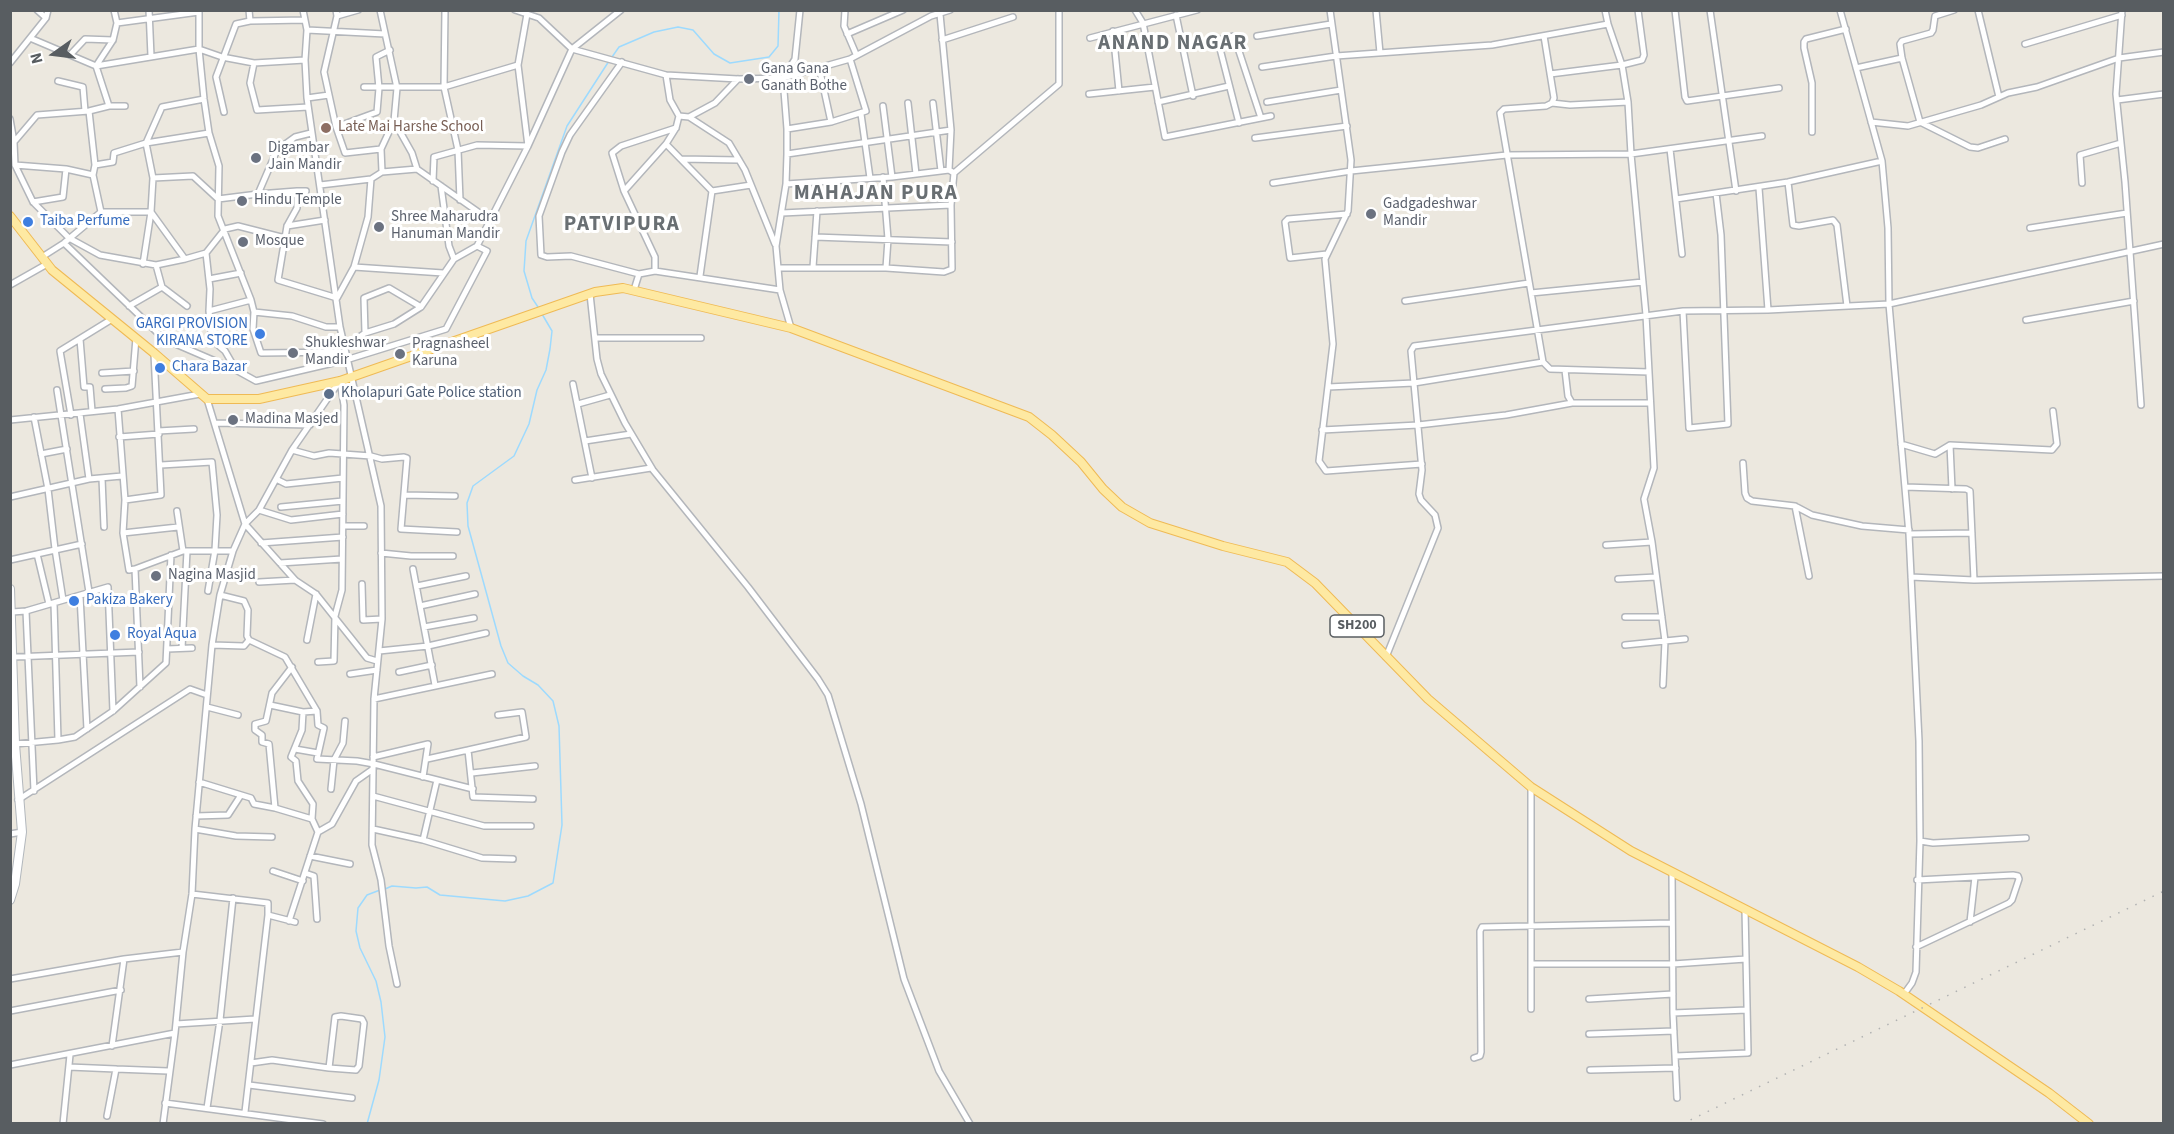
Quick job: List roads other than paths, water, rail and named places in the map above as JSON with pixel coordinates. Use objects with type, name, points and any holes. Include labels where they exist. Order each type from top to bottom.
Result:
[{"type":"main road","points":[[10,216],[52,270],[154,352],[204,396]]},
{"type":"main road","name":"SH200","points":[[204,396],[259,399],[340,381],[590,294],[624,288],[791,328],[1029,417],[1081,462],[1103,489],[1122,507],[1150,523],[1223,546],[1287,562],[1330,597],[1436,706],[1531,787],[1631,851],[1904,994],[2049,1093],[2089,1124]]},
{"type":"main road","points":[[10,589],[13,657],[12,721],[22,832],[10,900]]},
{"type":"street","points":[[37,10],[46,18]]},
{"type":"street","points":[[10,63],[46,18],[48,10]]},
{"type":"street","points":[[96,66],[113,40],[117,23],[114,10]]},
{"type":"street","points":[[249,10],[250,21]]},
{"type":"street","points":[[303,10],[307,30],[305,60],[308,107],[337,298],[339,327],[381,506],[382,619],[374,699],[372,845],[382,882],[389,946],[398,984]]},
{"type":"street","points":[[358,10],[337,13],[324,72],[336,127],[345,153],[381,149]]},
{"type":"street","points":[[380,10],[397,88],[394,121],[381,149],[382,172]]},
{"type":"street","points":[[445,10],[444,87],[458,150],[460,200]]},
{"type":"street","points":[[515,10],[539,18],[572,49],[666,75],[738,79],[783,78],[850,59],[932,16],[950,10]]},
{"type":"street","points":[[539,10],[539,18]]},
{"type":"street","points":[[117,23],[149,14],[199,11],[199,49],[204,99],[209,133],[219,166],[219,216],[251,300],[254,312],[253,329],[261,353],[344,350],[364,333],[394,324],[421,307],[454,259],[477,246],[528,146],[572,49],[621,10]]},
{"type":"street","points":[[791,328],[780,290],[776,246],[786,184],[788,129],[783,78],[795,59],[800,10]]},
{"type":"street","points":[[844,10],[844,26],[856,54]]},
{"type":"street","points":[[847,34],[903,10]]},
{"type":"street","points":[[925,10],[932,16]]},
{"type":"street","points":[[786,184],[951,171],[1059,84],[1059,10]]},
{"type":"street","points":[[1135,10],[1143,23],[1165,137],[1271,116]]},
{"type":"street","points":[[1090,38],[1197,10]]},
{"type":"street","points":[[1330,10],[1347,126],[1351,171],[1347,214],[1325,259],[1333,344],[1319,461],[1326,471],[1422,465]]},
{"type":"street","points":[[1380,53],[1377,11],[1382,10]]},
{"type":"street","points":[[1605,10],[1622,65],[1629,102],[1631,154],[1646,315],[1654,468],[1644,499],[1665,642],[1663,685]]},
{"type":"street","points":[[1550,74],[1639,62],[1643,58],[1638,10]]},
{"type":"street","points":[[1675,10],[1686,99],[1689,102],[1779,88]]},
{"type":"street","points":[[1710,10],[1736,191]]},
{"type":"street","points":[[1840,10],[1882,161],[1888,228],[1889,304],[1909,532],[1920,841],[1915,976],[1904,994]]},
{"type":"street","points":[[1954,10],[1935,16],[1931,33],[1902,41],[1900,46],[1920,122],[1970,147],[1978,148],[2005,139]]},
{"type":"street","points":[[1978,10],[1999,97]]},
{"type":"street","points":[[2025,44],[2122,13],[2117,100],[2141,405]]},
{"type":"street","points":[[149,14],[151,56]]},
{"type":"street","points":[[527,14],[518,65],[528,146]]},
{"type":"street","points":[[778,268],[886,268],[948,271],[953,267],[951,130],[940,14]]},
{"type":"street","points":[[1176,15],[1193,96]]},
{"type":"street","points":[[942,40],[1013,18]]},
{"type":"street","points":[[224,112],[216,77],[236,24],[250,21],[305,20]]},
{"type":"street","points":[[1257,36],[1331,24]]},
{"type":"street","points":[[1262,67],[1336,56],[1492,45],[1608,24]]},
{"type":"street","points":[[1812,132],[1812,84],[1804,42],[1806,39],[1846,29]]},
{"type":"street","points":[[307,30],[385,34]]},
{"type":"street","points":[[1113,31],[1119,91]]},
{"type":"street","points":[[1183,49],[1234,36],[1261,118]]},
{"type":"street","points":[[1544,36],[1554,98],[1552,103]]},
{"type":"street","points":[[30,38],[96,66],[199,49],[222,57],[254,63],[305,60]]},
{"type":"street","points":[[70,55],[85,39],[113,40]]},
{"type":"street","points":[[1218,41],[1239,123]]},
{"type":"street","points":[[336,127],[377,112],[379,88],[376,57],[390,50]]},
{"type":"street","points":[[1871,122],[1905,126],[1982,105],[1999,97],[2037,87],[2119,58],[2163,52]]},
{"type":"street","points":[[1856,68],[1902,58]]},
{"type":"street","points":[[788,129],[831,122],[866,111],[850,59]]},
{"type":"street","points":[[620,61],[570,135],[541,210],[538,226],[541,255],[543,257],[571,256],[639,274],[655,270],[780,290]]},
{"type":"street","points":[[254,63],[250,83],[257,110],[308,107]]},
{"type":"street","points":[[364,87],[444,87],[518,65]]},
{"type":"street","points":[[96,66],[109,106]]},
{"type":"street","points":[[819,67],[831,122]]},
{"type":"street","points":[[624,190],[666,144],[676,128],[679,116],[669,100],[666,75]]},
{"type":"street","points":[[689,117],[715,103],[738,79]]},
{"type":"street","points":[[58,81],[83,87],[95,165],[93,175],[101,212]]},
{"type":"street","points":[[1158,102],[1193,96],[1228,86]]},
{"type":"street","points":[[1089,94],[1155,87]]},
{"type":"street","points":[[1267,102],[1341,90]]},
{"type":"street","points":[[307,98],[329,95]]},
{"type":"street","points":[[2117,100],[2163,95]]},
{"type":"street","points":[[143,264],[151,212],[153,178],[146,143],[162,107],[204,99]]},
{"type":"street","points":[[1629,102],[1570,105],[1552,103],[1546,106],[1501,111],[1543,362],[1550,369],[1649,372]]},
{"type":"street","points":[[909,103],[916,174]]},
{"type":"street","points":[[933,103],[941,171]]},
{"type":"street","points":[[125,106],[37,115],[14,142],[12,149],[15,165],[33,202],[69,238],[100,255],[156,265],[206,253],[225,229],[242,226],[285,238]]},
{"type":"street","points":[[883,106],[892,177]]},
{"type":"street","points":[[861,114],[870,178]]},
{"type":"street","points":[[679,116],[689,117],[729,143],[751,185],[776,246]]},
{"type":"street","points":[[10,119],[14,142]]},
{"type":"street","points":[[394,121],[412,153],[417,169],[491,221]]},
{"type":"street","points":[[1255,138],[1347,126]]},
{"type":"street","points":[[655,270],[655,257],[624,190],[612,153],[621,146],[676,128]]},
{"type":"street","points":[[787,154],[951,130]]},
{"type":"street","points":[[95,165],[113,162],[114,153],[146,143],[209,133]]},
{"type":"street","points":[[258,194],[277,150],[295,137],[311,133]]},
{"type":"street","points":[[1273,183],[1351,171],[1507,155],[1631,154],[1762,136]]},
{"type":"street","points":[[2082,183],[2080,155],[2121,142]]},
{"type":"street","points":[[666,144],[712,191]]},
{"type":"street","points":[[433,181],[434,157],[477,145],[528,146]]},
{"type":"street","points":[[1670,149],[1682,254]]},
{"type":"street","points":[[681,159],[739,160]]},
{"type":"street","points":[[1676,199],[1759,188],[1882,161]]},
{"type":"street","points":[[15,165],[66,169],[93,175]]},
{"type":"street","points":[[33,202],[63,197],[66,169]]},
{"type":"street","points":[[320,185],[371,179],[382,172],[417,169]]},
{"type":"street","points":[[153,178],[193,176],[218,199],[306,191]]},
{"type":"street","points":[[883,177],[888,238],[886,268]]},
{"type":"street","points":[[337,298],[354,267],[368,217],[371,179]]},
{"type":"street","points":[[1788,182],[1793,225],[1833,220],[1837,225],[1847,306]]},
{"type":"street","points":[[712,191],[751,185]]},
{"type":"street","points":[[441,186],[449,246],[454,259]]},
{"type":"street","points":[[1759,188],[1768,310]]},
{"type":"street","points":[[297,191],[297,208],[287,226],[278,280],[337,298]]},
{"type":"street","points":[[700,276],[712,191]]},
{"type":"street","points":[[1683,311],[1689,428],[1728,424],[1721,235],[1716,193]]},
{"type":"street","points":[[782,213],[951,205]]},
{"type":"street","points":[[813,267],[817,211]]},
{"type":"street","points":[[10,285],[45,261],[101,212],[151,212]]},
{"type":"street","points":[[151,212],[185,259]]},
{"type":"street","points":[[2030,228],[2127,213]]},
{"type":"street","points":[[1327,254],[1290,258],[1285,222],[1288,219],[1347,214]]},
{"type":"street","points":[[287,226],[325,220]]},
{"type":"street","points":[[815,237],[952,242]]},
{"type":"street","points":[[64,243],[164,339],[256,381],[346,360],[446,329],[487,251],[477,246]]},
{"type":"street","points":[[1386,657],[1437,528],[1435,515],[1421,500],[1419,494],[1422,465],[1411,351],[1416,345],[1683,311],[1768,310],[1889,304],[2163,244]]},
{"type":"street","points":[[206,253],[212,340],[225,351],[236,370]]},
{"type":"street","points":[[156,265],[162,287],[187,306]]},
{"type":"street","points":[[354,267],[443,273]]},
{"type":"street","points":[[209,279],[241,273]]},
{"type":"street","points":[[634,290],[639,274]]},
{"type":"street","points":[[1531,293],[1643,282]]},
{"type":"street","points":[[1405,301],[1529,283]]},
{"type":"street","points":[[129,306],[162,287]]},
{"type":"street","points":[[364,333],[364,298],[389,288],[421,307]]},
{"type":"street","points":[[590,294],[599,366],[610,395],[651,468],[748,587],[818,679],[828,696],[861,804],[904,979],[939,1071],[970,1124]]},
{"type":"street","points":[[209,311],[251,300]]},
{"type":"street","points":[[2026,320],[2134,301]]},
{"type":"street","points":[[254,312],[292,316],[326,327],[339,327]]},
{"type":"street","points":[[70,415],[60,351],[112,318]]},
{"type":"street","points":[[105,388],[130,388],[134,371],[136,338]]},
{"type":"street","points":[[595,338],[701,338]]},
{"type":"street","points":[[80,339],[84,387],[90,387],[92,411]]},
{"type":"street","points":[[125,501],[161,495],[154,352]]},
{"type":"street","points":[[1328,387],[1414,383],[1543,362]]},
{"type":"street","points":[[1565,370],[1568,396],[1572,403]]},
{"type":"street","points":[[102,374],[134,371]]},
{"type":"street","points":[[163,1124],[192,894],[196,816],[207,694],[220,595],[233,551],[245,524],[259,510],[292,450],[340,381]]},
{"type":"street","points":[[318,662],[334,661],[335,616],[342,590],[344,405],[340,381]]},
{"type":"street","points":[[573,384],[591,478]]},
{"type":"street","points":[[57,390],[89,592]]},
{"type":"street","points":[[578,404],[610,395]]},
{"type":"street","points":[[10,420],[80,414],[204,396],[245,524],[295,580],[316,594],[367,658],[377,661]]},
{"type":"street","points":[[1322,430],[1418,425],[1506,415],[1572,403],[1650,403]]},
{"type":"street","points":[[118,409],[125,501],[123,533],[129,570],[185,551],[233,551]]},
{"type":"street","points":[[1901,444],[1935,454],[1950,445],[2052,450],[2056,444],[2053,411]]},
{"type":"street","points":[[80,414],[89,479]]},
{"type":"street","points":[[34,417],[48,489],[63,600]]},
{"type":"street","points":[[214,423],[310,425]]},
{"type":"street","points":[[119,437],[194,429]]},
{"type":"street","points":[[585,441],[631,434]]},
{"type":"street","points":[[1950,445],[1952,489]]},
{"type":"street","points":[[41,454],[66,449]]},
{"type":"street","points":[[292,450],[314,456],[329,453],[382,459],[407,458],[401,529],[457,532]]},
{"type":"street","points":[[160,465],[212,462],[217,515],[215,550],[207,591]]},
{"type":"street","points":[[1743,463],[1747,498],[1795,506],[1812,515],[1862,526],[1909,532],[1972,533]]},
{"type":"street","points":[[575,480],[651,468]]},
{"type":"street","points":[[10,497],[89,479],[122,476]]},
{"type":"street","points":[[102,478],[104,527]]},
{"type":"street","points":[[276,479],[286,484],[343,478]]},
{"type":"street","points":[[1905,487],[1970,491],[1974,580]]},
{"type":"street","points":[[404,495],[454,496]]},
{"type":"street","points":[[281,507],[343,501]]},
{"type":"street","points":[[1795,506],[1809,576]]},
{"type":"street","points":[[259,510],[291,519],[343,514]]},
{"type":"street","points":[[177,511],[178,527],[185,551],[182,648]]},
{"type":"street","points":[[343,526],[364,526]]},
{"type":"street","points":[[123,533],[178,527]]},
{"type":"street","points":[[261,543],[343,537]]},
{"type":"street","points":[[1606,545],[1652,542]]},
{"type":"street","points":[[10,561],[82,544]]},
{"type":"street","points":[[381,553],[453,556]]},
{"type":"street","points":[[37,554],[52,604],[58,740]]},
{"type":"street","points":[[15,744],[75,736],[113,711],[166,663],[171,555]]},
{"type":"street","points":[[280,563],[342,559]]},
{"type":"street","points":[[135,569],[141,687]]},
{"type":"street","points":[[413,569],[435,684]]},
{"type":"street","points":[[417,586],[466,576]]},
{"type":"street","points":[[1911,577],[1974,580],[2163,576]]},
{"type":"street","points":[[1618,579],[1656,577]]},
{"type":"street","points":[[259,582],[295,580]]},
{"type":"street","points":[[362,584],[363,620],[382,619]]},
{"type":"street","points":[[12,612],[26,611],[108,587],[113,711]]},
{"type":"street","points":[[307,640],[316,594]]},
{"type":"street","points":[[420,606],[475,594]]},
{"type":"street","points":[[220,595],[244,601],[248,610],[247,636],[249,640],[285,657],[292,668],[317,711],[318,725],[324,728],[317,759],[373,763],[473,789]]},
{"type":"street","points":[[80,596],[81,654],[87,729]]},
{"type":"street","points":[[26,611],[34,791]]},
{"type":"street","points":[[1625,617],[1662,617]]},
{"type":"street","points":[[424,627],[474,618]]},
{"type":"street","points":[[379,651],[428,646],[486,633]]},
{"type":"street","points":[[1625,645],[1685,639]]},
{"type":"street","points":[[212,645],[244,646],[249,640]]},
{"type":"street","points":[[167,649],[192,648]]},
{"type":"street","points":[[13,657],[139,652]]},
{"type":"street","points":[[399,672],[432,665]]},
{"type":"street","points":[[275,808],[269,744],[262,742],[262,735],[255,730],[255,724],[266,721],[272,693],[292,668]]},
{"type":"street","points":[[350,674],[376,670]]},
{"type":"street","points":[[374,699],[435,684],[492,674]]},
{"type":"street","points":[[18,800],[190,688],[207,694]]},
{"type":"street","points":[[270,705],[303,712],[317,711]]},
{"type":"street","points":[[207,706],[238,715]]},
{"type":"street","points":[[268,915],[292,922],[318,832],[312,819],[313,804],[298,781],[296,761],[291,757],[302,730],[303,712]]},
{"type":"street","points":[[427,759],[526,736],[522,712],[498,715]]},
{"type":"street","points":[[331,789],[334,760],[343,743],[345,721]]},
{"type":"street","points":[[318,832],[332,825],[356,781],[373,763],[428,744],[423,777]]},
{"type":"street","points":[[295,749],[318,753]]},
{"type":"street","points":[[468,750],[474,797],[533,799]]},
{"type":"street","points":[[472,773],[536,766]]},
{"type":"street","points":[[423,840],[437,780]]},
{"type":"street","points":[[199,782],[251,798],[254,804],[312,819]]},
{"type":"street","points":[[1531,787],[1531,1009]]},
{"type":"street","points":[[196,816],[228,815],[241,795]]},
{"type":"street","points":[[373,796],[484,826],[531,826]]},
{"type":"street","points":[[373,829],[423,840],[482,858],[513,859]]},
{"type":"street","points":[[195,830],[236,836],[272,837]]},
{"type":"street","points":[[10,834],[22,832]]},
{"type":"street","points":[[1920,841],[1933,843],[2026,838]]},
{"type":"street","points":[[310,856],[350,864]]},
{"type":"street","points":[[273,871],[303,881]]},
{"type":"street","points":[[1672,872],[1673,1013],[1677,1098]]},
{"type":"street","points":[[305,873],[314,876],[316,919]]},
{"type":"street","points":[[1916,947],[2013,900],[2019,879],[2018,876],[2013,875],[1917,880]]},
{"type":"street","points":[[1970,922],[1975,877]]},
{"type":"street","points":[[192,894],[268,903],[245,1112]]},
{"type":"street","points":[[207,1108],[220,1020],[233,898]]},
{"type":"street","points":[[1675,1056],[1748,1053],[1745,909]]},
{"type":"street","points":[[1474,1058],[1480,1056],[1481,1052],[1480,931],[1482,927],[1672,923]]},
{"type":"street","points":[[10,979],[124,959],[183,952]]},
{"type":"street","points":[[112,1046],[124,959]]},
{"type":"street","points":[[1532,964],[1672,964],[1746,959]]},
{"type":"street","points":[[10,1011],[120,990]]},
{"type":"street","points":[[1589,999],[1673,994]]},
{"type":"street","points":[[1673,1013],[1747,1010]]},
{"type":"street","points":[[250,1063],[272,1060],[329,1068],[354,1070],[358,1068],[364,1023],[362,1019],[335,1017],[329,1068]]},
{"type":"street","points":[[176,1024],[255,1019]]},
{"type":"street","points":[[1589,1034],[1674,1031]]},
{"type":"street","points":[[10,1065],[175,1033]]},
{"type":"street","points":[[63,1124],[70,1055]]},
{"type":"street","points":[[69,1067],[168,1071]]},
{"type":"street","points":[[1590,1070],[1676,1068]]},
{"type":"street","points":[[107,1116],[116,1069]]},
{"type":"street","points":[[249,1085],[352,1098]]},
{"type":"street","points":[[165,1103],[323,1124]]},
{"type":"waterway","points":[[612,57],[619,47],[654,32],[678,27],[693,30],[714,54],[730,63],[769,57],[778,46],[779,10]]},
{"type":"waterway","points":[[538,307],[532,298],[524,271],[526,241],[567,126],[609,61]]},
{"type":"waterway","points":[[385,889],[392,886],[427,887],[440,895],[505,901],[528,896],[553,883],[562,825],[559,726],[553,701],[538,685],[508,663],[501,646],[468,526],[467,503],[473,486],[514,456],[529,424],[537,390],[546,370],[550,349],[552,331],[542,314]]},
{"type":"waterway","points":[[367,1124],[379,1080],[385,1037],[376,981],[360,948],[356,931],[358,908],[367,895],[380,890]]},
{"type":"railway","points":[[1682,1124],[2164,891]]},
{"type":"place","name":"Gana Gana Ganath Bothe","points":[[749,79]]},
{"type":"place","name":"Late Mai Harshe School","points":[[326,128]]},
{"type":"place","name":"Digambar Jain Mandir","points":[[256,158]]},
{"type":"place","name":"Hindu Temple","points":[[242,201]]},
{"type":"place","name":"Gadgadeshwar Mandir","points":[[1371,214]]},
{"type":"place","name":"Taiba Perfume","points":[[28,222]]},
{"type":"place","name":"Shree Maharudra Hanuman Mandir","points":[[379,227]]},
{"type":"place","name":"Mosque","points":[[243,242]]},
{"type":"place","name":"GARGI PROVISION KIRANA STORE","points":[[260,334]]},
{"type":"place","name":"Shukleshwar Mandir","points":[[293,353]]},
{"type":"place","name":"Pragnasheel Karuna","points":[[400,354]]},
{"type":"place","name":"Chara Bazar","points":[[160,368]]},
{"type":"place","name":"Kholapuri Gate Police station","points":[[329,394]]},
{"type":"place","name":"Madina Masjed","points":[[233,420]]},
{"type":"place","name":"Nagina Masjid","points":[[156,576]]},
{"type":"place","name":"Pakiza Bakery","points":[[74,601]]},
{"type":"place","name":"Royal Aqua","points":[[115,635]]},
{"type":"district","name":"ANAND NAGAR","points":[[1173,44]]},
{"type":"district","name":"MAHAJAN PURA","points":[[876,194]]},
{"type":"district","name":"PATVIPURA","points":[[622,225]]}]
